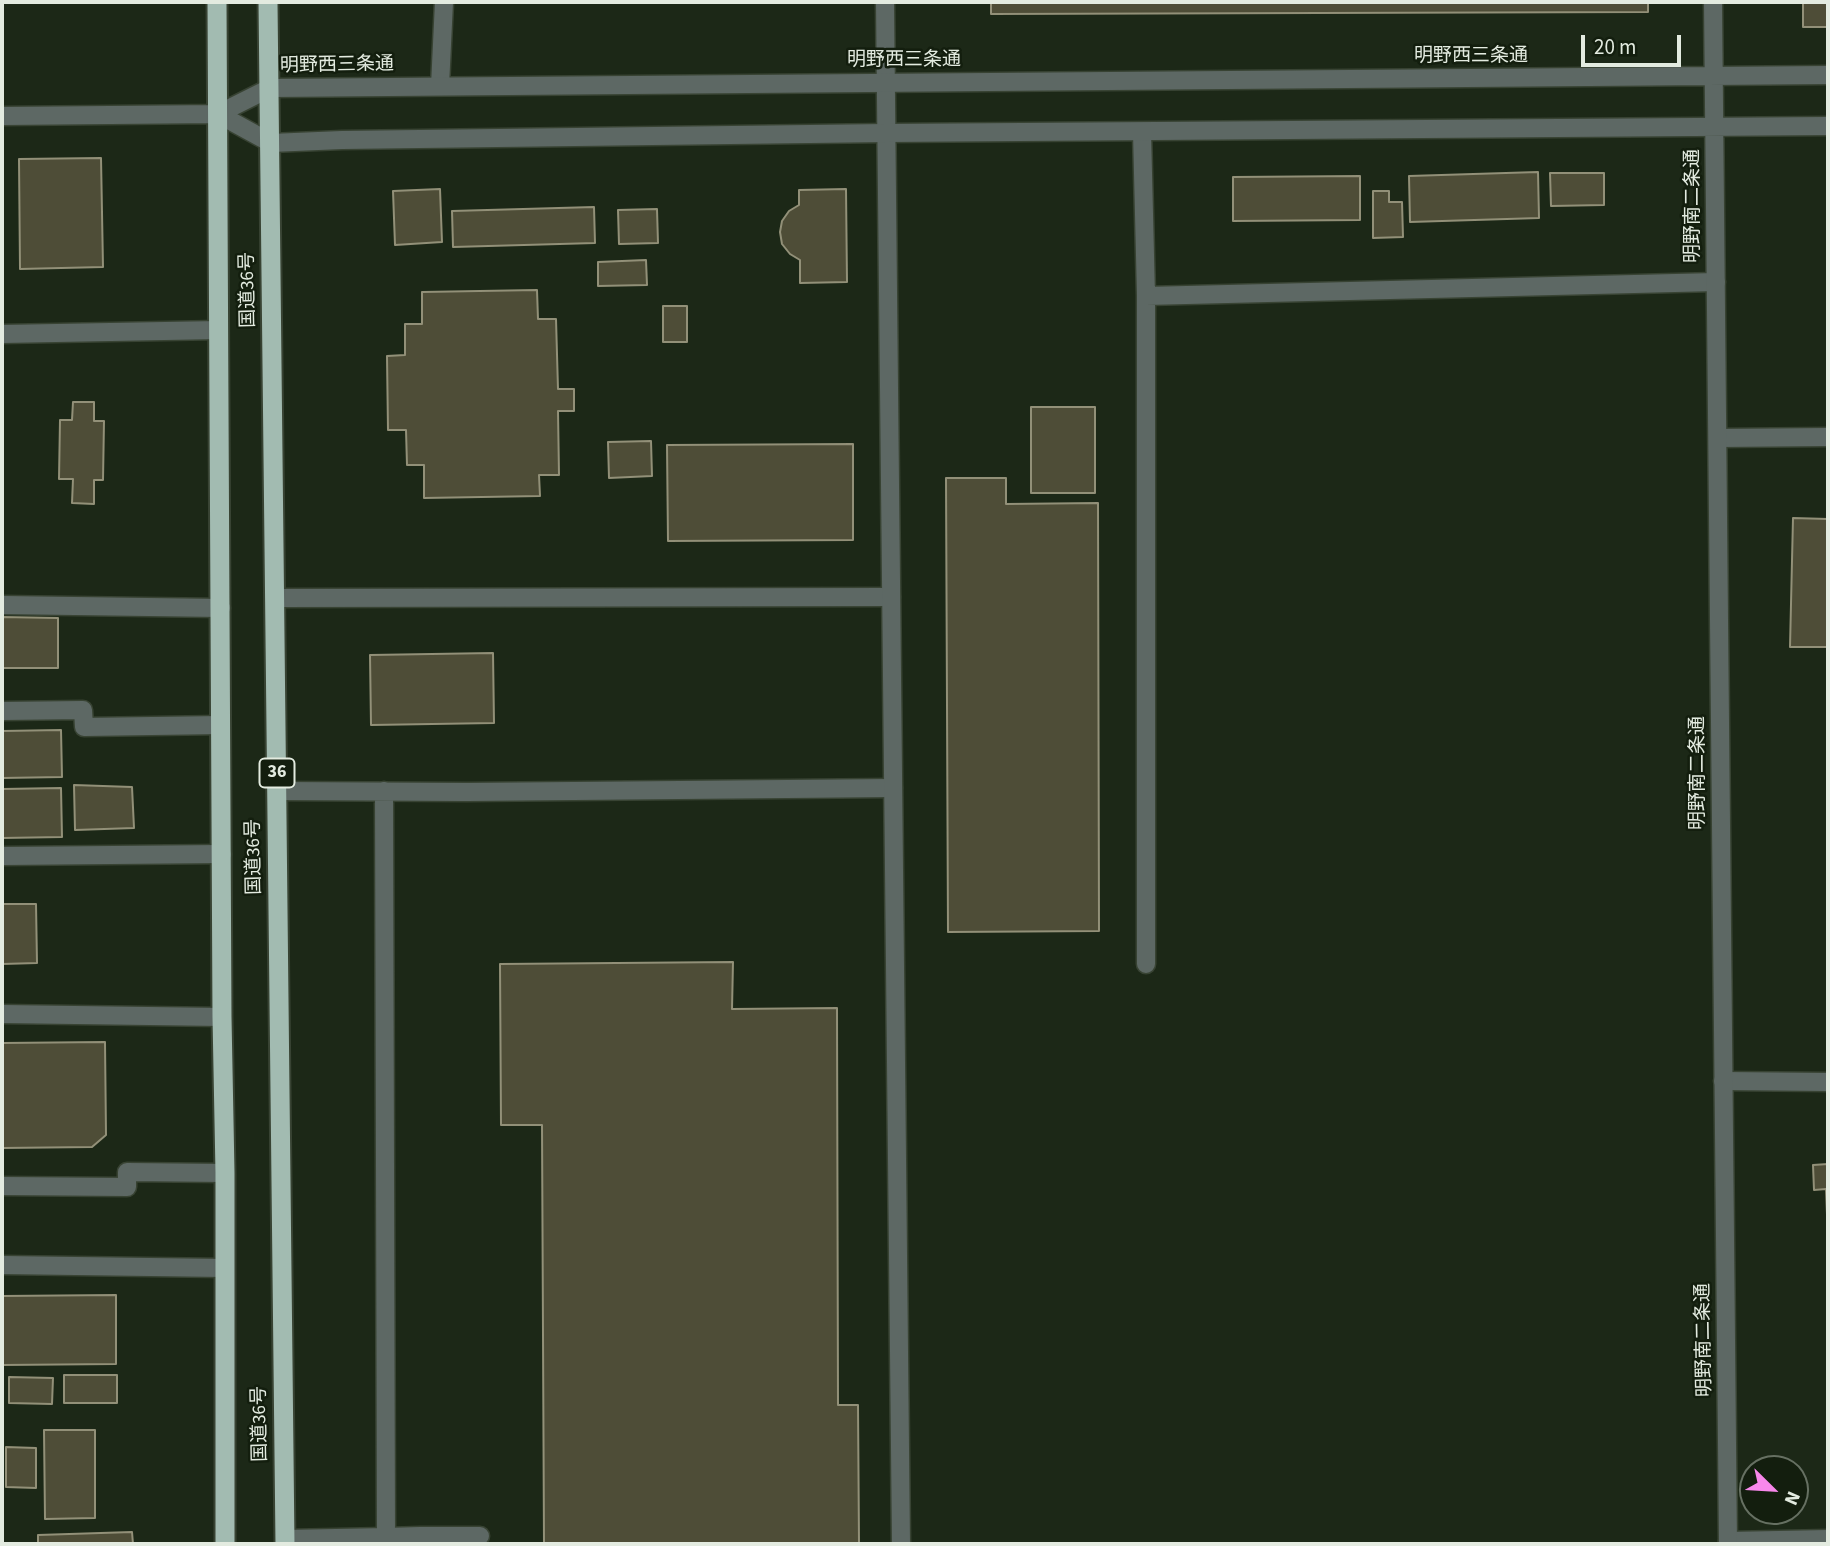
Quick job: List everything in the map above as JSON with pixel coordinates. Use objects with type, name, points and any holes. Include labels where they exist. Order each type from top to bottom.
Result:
[{"type":"highway","name":"国道36号","points":[[217,2],[225,1544]]},
{"type":"highway","name":"国道36号","points":[[268,2],[285,1542]]},
{"type":"street","points":[[440,86],[444,2]]},
{"type":"street","points":[[885,2],[901,1544]]},
{"type":"street","name":"明野南二条通","points":[[1713,2],[1728,1543]]},
{"type":"street","name":"明野西三条通","points":[[218,114],[270,88],[1828,75]]},
{"type":"street","points":[[2,116],[218,114],[271,143],[887,133],[1828,126]]},
{"type":"street","points":[[1142,132],[1146,296],[1146,964]]},
{"type":"street","points":[[1146,296],[1716,282]]},
{"type":"street","points":[[2,334],[219,330]]},
{"type":"street","points":[[1718,438],[1828,437]]},
{"type":"street","points":[[275,598],[891,597]]},
{"type":"street","points":[[2,604],[221,608]]},
{"type":"street","points":[[2,711],[83,710],[84,727],[221,725]]},
{"type":"street","points":[[277,791],[893,788]]},
{"type":"street","points":[[384,791],[386,1537]]},
{"type":"street","points":[[2,856],[222,854]]},
{"type":"street","points":[[2,1014],[222,1017]]},
{"type":"street","points":[[1723,1081],[1828,1082]]},
{"type":"street","points":[[2,1186],[127,1187],[127,1172],[225,1173]]},
{"type":"street","points":[[2,1265],[224,1268]]},
{"type":"street","points":[[285,1542],[386,1537],[420,1540],[480,1536]]},
{"type":"street","points":[[1728,1543],[1828,1539]]},
{"type":"building","points":[[991,2],[1648,2],[1648,12],[991,14]]},
{"type":"building","points":[[1803,2],[1828,2],[1828,27],[1803,27]]},
{"type":"building","points":[[101,158],[103,267],[20,269],[19,159]]},
{"type":"building","points":[[1538,172],[1539,218],[1410,222],[1409,176]]},
{"type":"building","points":[[1550,173],[1604,173],[1604,205],[1551,206]]},
{"type":"building","points":[[1360,176],[1360,220],[1233,221],[1233,177]]},
{"type":"building","points":[[440,189],[442,242],[395,245],[393,191]]},
{"type":"building","points":[[846,189],[847,282],[800,283],[800,260],[790,254],[782,244],[782,221],[789,211],[799,205],[799,190]]},
{"type":"building","points":[[1373,191],[1389,191],[1389,202],[1402,202],[1403,237],[1373,238]]},
{"type":"building","points":[[594,207],[595,243],[453,247],[452,211]]},
{"type":"building","points":[[657,209],[658,243],[619,244],[618,210]]},
{"type":"building","points":[[646,260],[647,285],[598,286],[598,262]]},
{"type":"building","points":[[537,290],[538,319],[556,319],[558,389],[574,389],[574,411],[558,411],[559,475],[539,475],[540,496],[424,498],[424,465],[407,465],[406,430],[388,430],[387,356],[405,355],[405,324],[422,324],[422,292]]},
{"type":"building","points":[[663,306],[687,306],[687,342],[663,342]]},
{"type":"building","points":[[73,402],[94,402],[94,421],[104,421],[103,480],[94,480],[94,504],[72,503],[73,479],[59,479],[60,420],[72,420]]},
{"type":"building","points":[[1031,407],[1095,407],[1095,493],[1031,493]]},
{"type":"building","points":[[651,441],[652,476],[609,478],[608,442]]},
{"type":"building","points":[[853,444],[853,540],[668,541],[667,445]]},
{"type":"building","points":[[946,478],[1006,478],[1006,504],[1098,503],[1099,931],[948,932]]},
{"type":"building","points":[[1793,518],[1828,519],[1828,647],[1790,647]]},
{"type":"building","points":[[2,617],[58,618],[58,668],[2,668]]},
{"type":"building","points":[[493,653],[494,723],[371,725],[370,655]]},
{"type":"building","points":[[61,730],[62,777],[2,778],[2,731]]},
{"type":"building","points":[[74,785],[132,787],[134,828],[75,830]]},
{"type":"building","points":[[61,788],[62,837],[2,838],[2,789]]},
{"type":"building","points":[[2,904],[36,904],[37,963],[2,964]]},
{"type":"building","points":[[733,962],[732,1009],[837,1008],[838,1405],[858,1405],[859,1544],[544,1544],[542,1125],[501,1125],[500,964]]},
{"type":"building","points":[[105,1042],[106,1135],[92,1147],[2,1148],[2,1043]]},
{"type":"building","points":[[1828,1164],[1828,1240],[1826,1189],[1814,1190],[1813,1165]]},
{"type":"building","points":[[116,1295],[116,1364],[2,1365],[2,1296]]},
{"type":"building","points":[[64,1375],[117,1375],[117,1403],[64,1403]]},
{"type":"building","points":[[9,1377],[53,1378],[52,1404],[9,1403]]},
{"type":"building","points":[[44,1430],[95,1430],[95,1518],[45,1519]]},
{"type":"building","points":[[6,1447],[36,1448],[36,1488],[6,1487]]},
{"type":"building","points":[[132,1532],[133,1544],[38,1544],[38,1535]]}]
